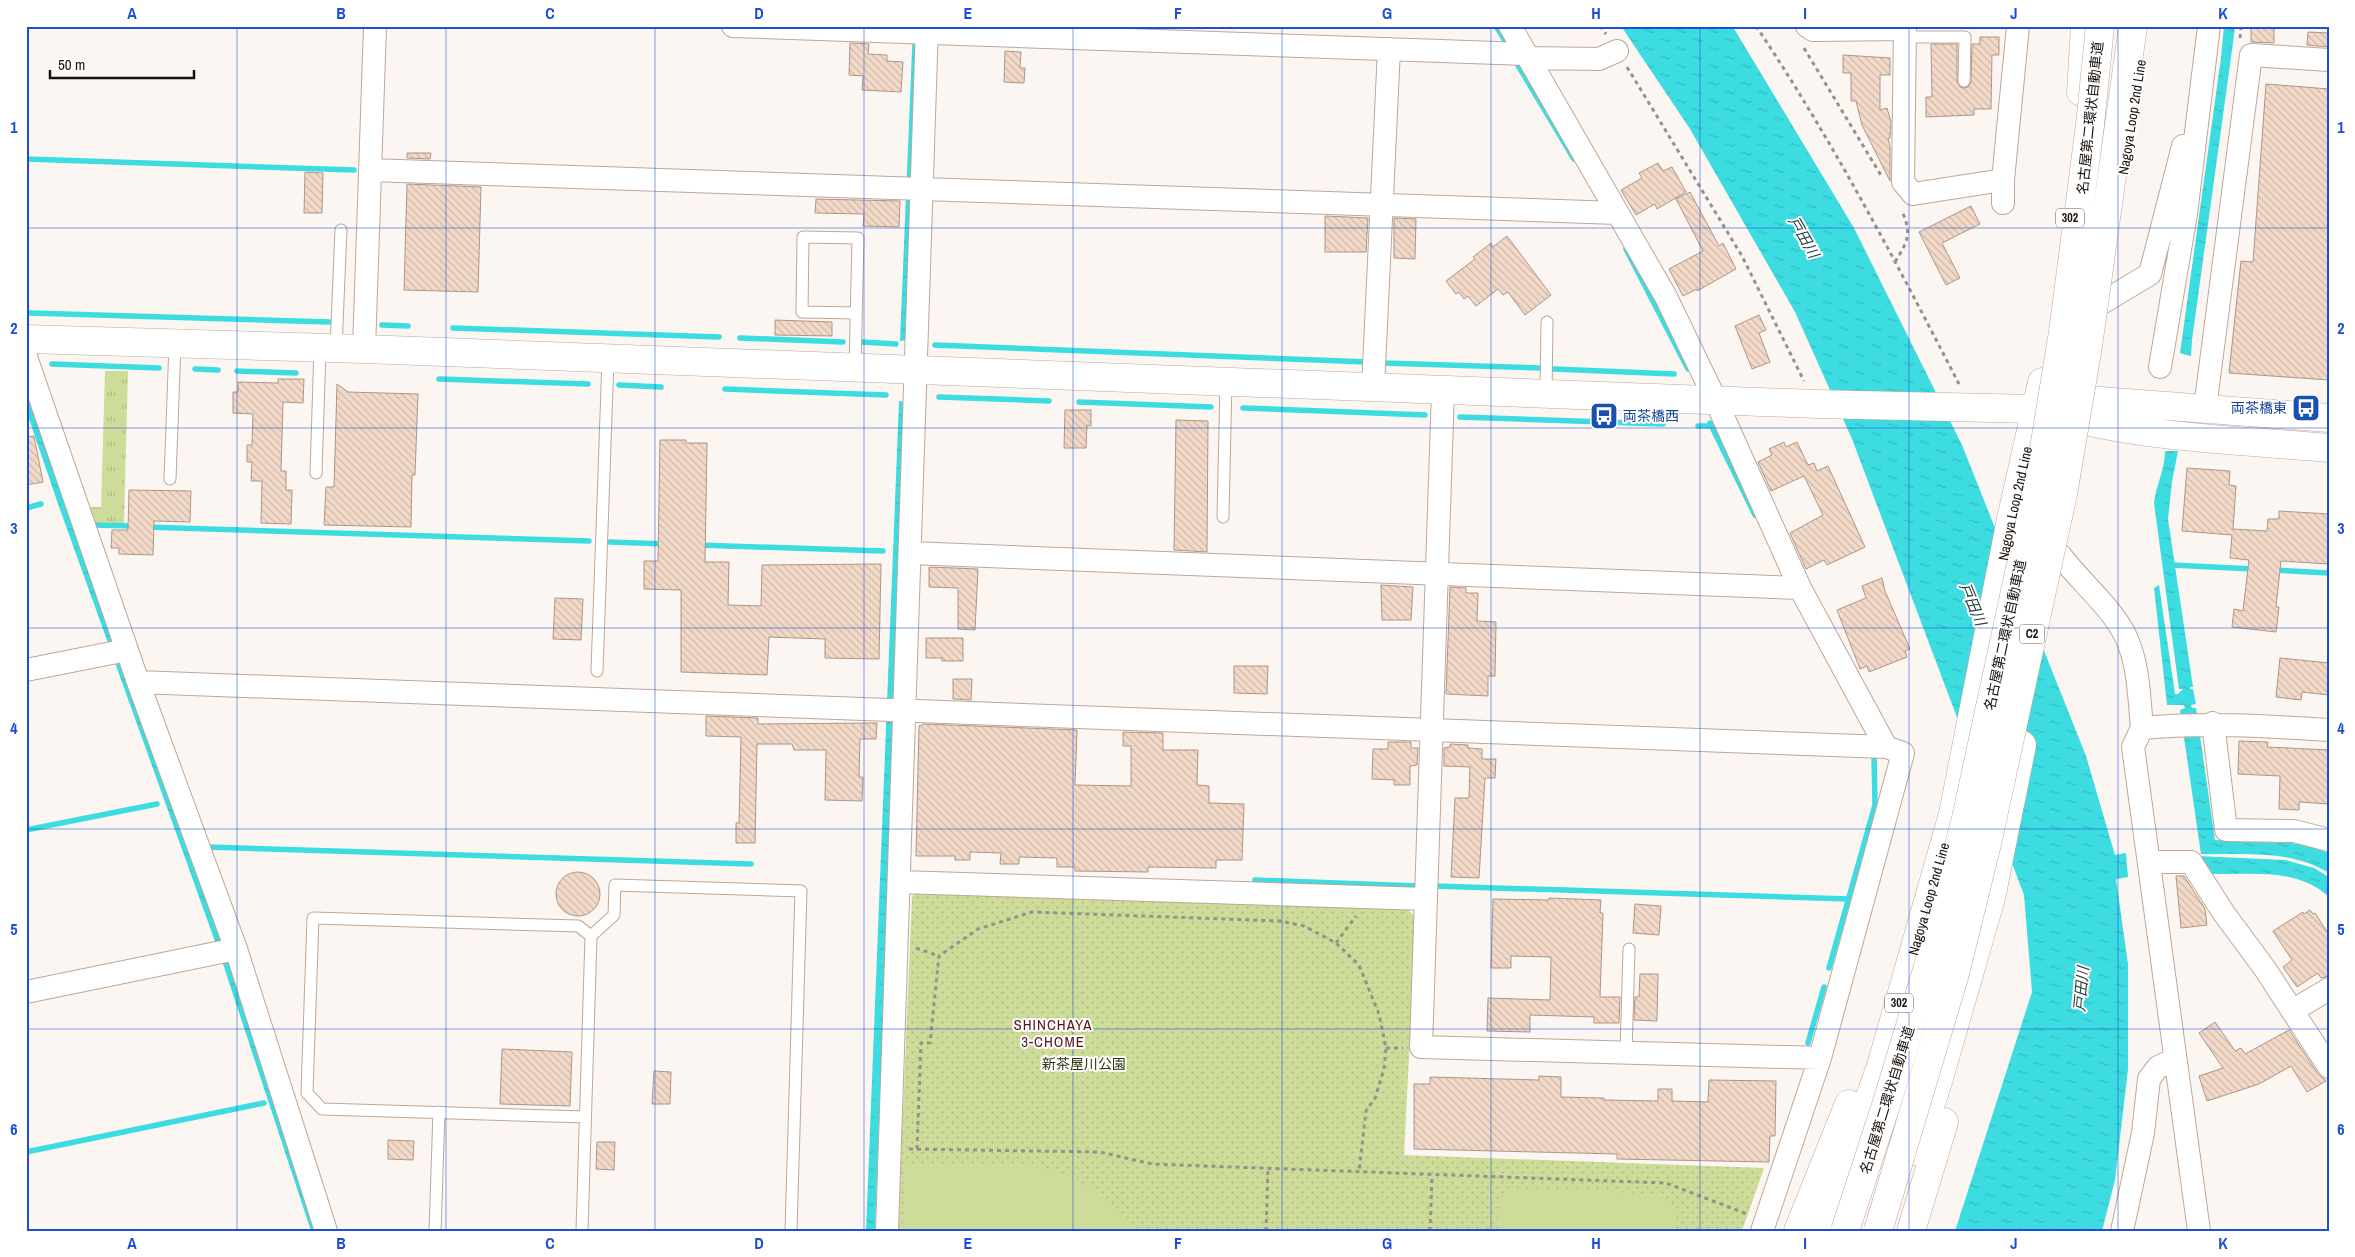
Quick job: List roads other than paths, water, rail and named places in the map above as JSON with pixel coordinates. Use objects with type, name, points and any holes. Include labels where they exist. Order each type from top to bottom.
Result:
[{"type":"main road","points":[[2075,26],[2080,103]]},
{"type":"main road","name":"Nagoya Loop 2nd Line","points":[[1822,1231],[1881,1066],[1944,846],[1962,772],[2011,519],[2037,409],[2077,175],[2085,26]]},
{"type":"main road","name":"名古屋第二環状自動車道","points":[[1845,1231],[1888,1102],[1921,989],[1964,827],[2038,485],[2063,332],[2090,125],[2100,26]]},
{"type":"main road","name":"名古屋第二環状自動車道","points":[[1878,1231],[1954,977],[1987,844],[2063,494],[2089,336],[2133,26]]},
{"type":"main road","name":"Nagoya Loop 2nd Line","points":[[1890,1231],[1937,1085],[1990,898],[2061,556],[2146,26]]},
{"type":"main road","points":[[26,339],[364,349],[1716,401],[2085,411],[2205,408],[2329,418]]},
{"type":"main road","points":[[2085,411],[2142,431],[2329,448]]},
{"type":"main road","points":[[1798,1231],[1918,932]]},
{"type":"main road","points":[[1911,1231],[1950,1101],[1979,940]]},
{"type":"street","points":[[364,349],[375,26]]},
{"type":"street","points":[[733,26],[921,31],[1599,58],[1617,50]]},
{"type":"street","points":[[1510,26],[1666,297],[1716,401],[1800,588],[1886,747]]},
{"type":"street","points":[[2003,203],[2003,180],[2018,26]]},
{"type":"street","points":[[2160,366],[2186,214],[2207,56],[2208,26]]},
{"type":"street","points":[[1806,37],[1813,30],[1905,31],[1904,182],[1914,194],[2003,180]]},
{"type":"street","points":[[887,1231],[900,882],[896,710],[910,553],[916,371],[914,190],[921,31]]},
{"type":"street","points":[[1373,388],[1389,49]]},
{"type":"street","points":[[2205,408],[2250,55],[2329,60]]},
{"type":"street","points":[[2100,304],[2150,274],[2207,56]]},
{"type":"street","points":[[370,170],[1617,213]]},
{"type":"street","points":[[26,357],[118,651],[138,682],[226,951],[326,1231]]},
{"type":"street","points":[[1443,390],[1430,731],[1421,1047],[1820,1058]]},
{"type":"street","points":[[910,553],[1800,588]]},
{"type":"street","points":[[2061,556],[2109,611],[2126,636],[2137,668],[2142,728],[2133,747],[2199,1231]]},
{"type":"street","points":[[26,670],[118,651]]},
{"type":"street","points":[[138,682],[1886,747],[1903,753],[1820,1058],[1763,1226]]},
{"type":"street","points":[[2142,728],[2213,723],[2329,730]]},
{"type":"street","points":[[2213,723],[2226,830],[2294,831],[2329,840]]},
{"type":"street","points":[[2150,862],[2191,862],[2223,912],[2266,969],[2329,1067]]},
{"type":"street","points":[[900,882],[1425,899]]},
{"type":"street","points":[[26,992],[226,951]]},
{"type":"street","points":[[2292,1011],[2329,989]]},
{"type":"street","points":[[2122,1231],[2143,1132],[2149,1079],[2158,1067],[2175,1059]]},
{"type":"lane","points":[[1905,31],[1965,38],[1964,81]]},
{"type":"lane","points":[[316,474],[341,230]]},
{"type":"lane","points":[[855,369],[858,238],[803,237],[802,312],[856,313]]},
{"type":"lane","points":[[1546,394],[1547,322]]},
{"type":"lane","points":[[170,479],[175,344]]},
{"type":"lane","points":[[597,671],[608,359]]},
{"type":"lane","points":[[1223,518],[1226,382]]},
{"type":"lane","points":[[582,1231],[591,936],[614,914],[615,885],[801,891],[791,1231]]},
{"type":"lane","points":[[585,1117],[322,1109],[307,1093],[313,918],[578,926],[591,936]]},
{"type":"lane","points":[[1626,1053],[1629,949]]},
{"type":"lane","points":[[435,1231],[438,1112]]},
{"type":"water","points":[[913,26],[920,26],[908,340],[900,341]]},
{"type":"water","name":"戸田川","points":[[1621,26],[1733,27],[1854,228],[1962,445],[2086,756],[2115,855],[2126,853],[2128,877],[2116,879],[2128,964],[2128,1069],[2115,1180],[2102,1231],[1955,1231],[2032,992],[2024,895],[1852,439],[1795,312],[1690,129]]},
{"type":"water","points":[[2224,26],[2235,26],[2191,356],[2180,353]]},
{"type":"water","points":[[26,385],[230,957],[319,1231],[311,1231],[222,961],[57,501],[26,410]]},
{"type":"water","points":[[899,401],[906,402],[875,1231],[866,1231]]},
{"type":"water","points":[[2165,451],[2178,451],[2168,519],[2193,687],[2190,687],[2190,689],[2193,689],[2196,704],[2191,705],[2192,708],[2196,708],[2215,840],[2291,843],[2310,846],[2329,853],[2329,873],[2314,865],[2283,857],[2250,854],[2201,854],[2180,710],[2185,708],[2184,705],[2167,705],[2154,588],[2159,585],[2175,694],[2178,694],[2183,689],[2179,689],[2154,503],[2164,464]]},
{"type":"water","points":[[2197,856],[2285,860],[2314,868],[2329,877],[2329,897],[2317,887],[2288,877],[2257,874],[2210,874]]},
{"type":"waterway","points":[[1496,26],[1507,44]]},
{"type":"waterway","points":[[1516,62],[1574,159]]},
{"type":"waterway","points":[[26,159],[354,170]]},
{"type":"waterway","points":[[1626,249],[1688,369]]},
{"type":"waterway","points":[[30,313],[329,322]]},
{"type":"waterway","points":[[382,325],[408,326]]},
{"type":"waterway","points":[[453,328],[719,337]]},
{"type":"waterway","points":[[740,338],[843,342]]},
{"type":"waterway","points":[[862,342],[896,344]]},
{"type":"waterway","points":[[935,345],[1368,362]]},
{"type":"waterway","points":[[1383,363],[1540,368]]},
{"type":"waterway","points":[[52,364],[159,368]]},
{"type":"waterway","points":[[195,369],[218,370]]},
{"type":"waterway","points":[[1554,369],[1674,374]]},
{"type":"waterway","points":[[237,371],[296,373]]},
{"type":"waterway","points":[[439,379],[588,384]]},
{"type":"waterway","points":[[619,385],[661,387]]},
{"type":"waterway","points":[[725,389],[886,395]]},
{"type":"waterway","points":[[939,397],[1049,401]]},
{"type":"waterway","points":[[1079,402],[1211,407]]},
{"type":"waterway","points":[[1243,408],[1425,415]]},
{"type":"waterway","points":[[1460,417],[1663,424]]},
{"type":"waterway","points":[[1710,423],[1755,515]]},
{"type":"waterway","points":[[1698,426],[1711,426]]},
{"type":"waterway","points":[[26,508],[41,504]]},
{"type":"waterway","points":[[90,525],[134,526]]},
{"type":"waterway","points":[[146,527],[589,541]]},
{"type":"waterway","points":[[610,542],[666,544]]},
{"type":"waterway","points":[[698,545],[883,551]]},
{"type":"waterway","points":[[2171,565],[2254,569]]},
{"type":"waterway","points":[[2273,570],[2329,573]]},
{"type":"waterway","points":[[1829,968],[1875,805],[1874,756]]},
{"type":"waterway","points":[[26,830],[157,804]]},
{"type":"waterway","points":[[207,847],[751,864]]},
{"type":"waterway","points":[[1255,880],[1417,886]]},
{"type":"waterway","points":[[1434,886],[1848,899]]},
{"type":"waterway","points":[[1808,1043],[1824,987]]},
{"type":"waterway","points":[[26,1152],[264,1103]]},
{"type":"place","name":"両茶橋東","points":[[2306,408]]},
{"type":"place","name":"両茶橋西","points":[[1604,416]]},
{"type":"district","name":"SHINCHAYA 3-CHOME","points":[[1053,1032]]},
{"type":"park label","name":"新茶屋川公園","points":[[1084,1064]]}]
